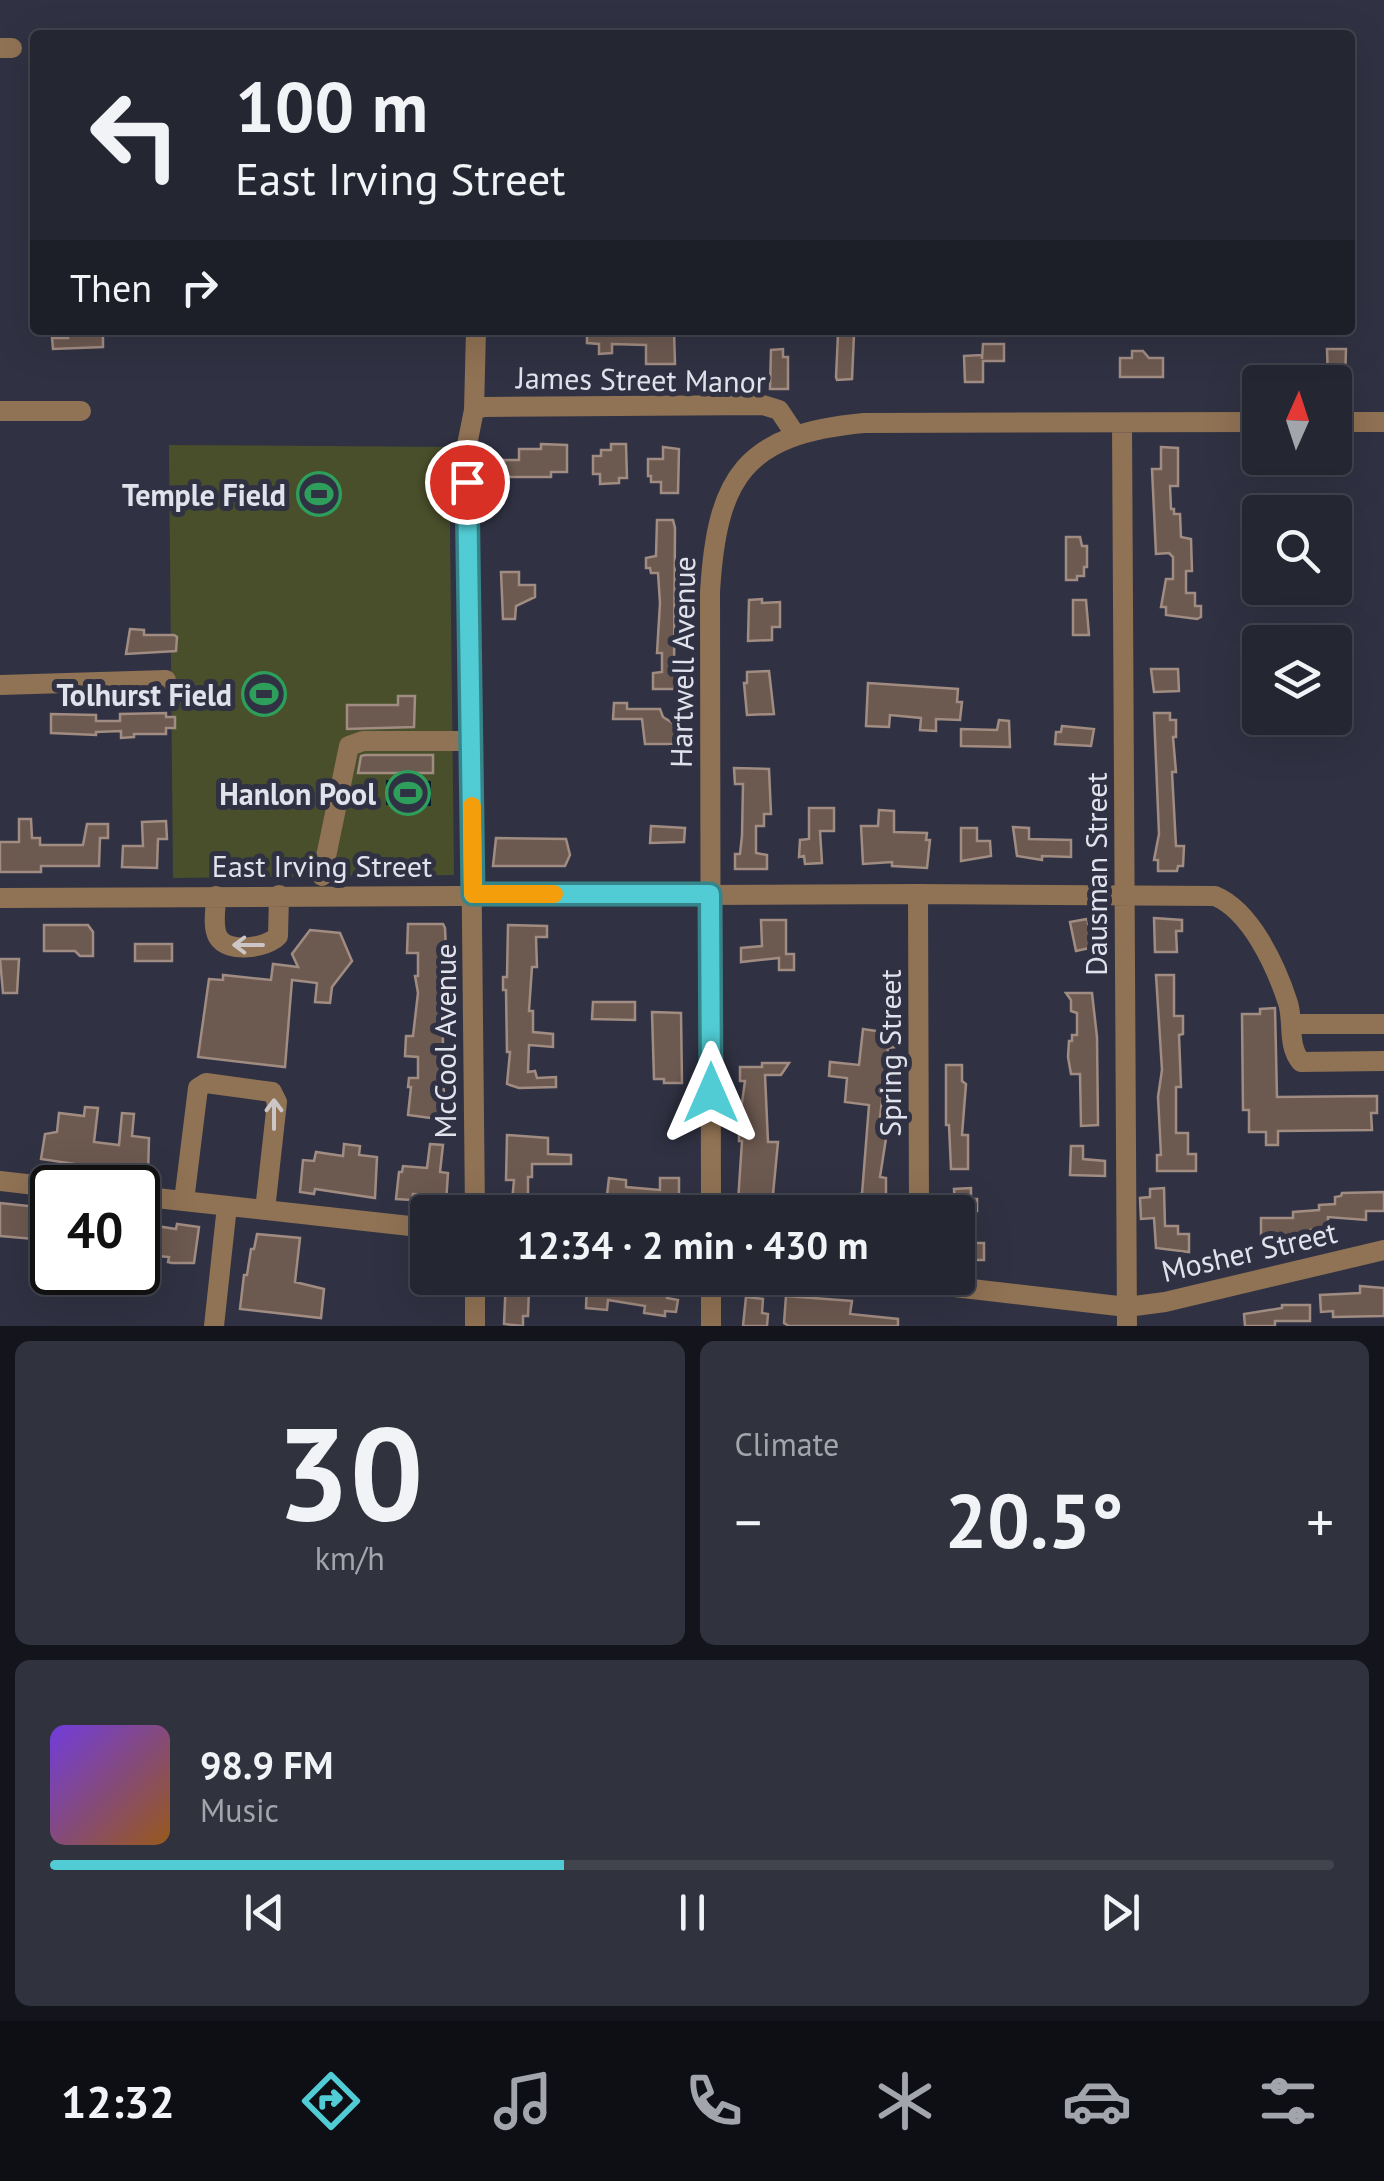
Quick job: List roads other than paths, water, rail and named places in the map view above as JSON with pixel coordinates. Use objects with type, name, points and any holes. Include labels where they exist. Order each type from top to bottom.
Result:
[{"type":"street","name":"McCool Avenue","points":[[474,1195],[467,445],[474,410],[476,335]]},
{"type":"street","name":"James Street Manor","points":[[474,410],[762,406],[779,410],[795,434]]},
{"type":"street","points":[[0,412],[81,411]]},
{"type":"street","name":"Dausman Street","points":[[1122,422],[1127,1316]]},
{"type":"street","name":"Hartwell Avenue","points":[[711,1195],[710,592],[716,526],[727,496],[748,465],[795,434],[864,423],[1242,422]]},
{"type":"street","points":[[1352,422],[1384,422]]},
{"type":"street","points":[[0,684],[166,680]]},
{"type":"street","points":[[322,876],[348,746],[363,741],[471,741]]},
{"type":"street","name":"East Irving Street","points":[[0,898],[473,894],[1215,896],[1231,903],[1270,960],[1288,1004],[1291,1024]]},
{"type":"street","name":"Spring Street","points":[[918,894],[919,1195]]},
{"type":"street","points":[[216,896],[216,932],[222,942],[262,946],[278,936],[279,895]]},
{"type":"street","points":[[1384,1024],[1291,1024],[1292,1052],[1301,1062],[1384,1061]]},
{"type":"street","points":[[184,1201],[198,1088],[206,1083],[272,1092],[277,1102],[265,1210]]},
{"type":"street","points":[[0,1181],[30,1184]]},
{"type":"street","points":[[160,1198],[410,1226]]},
{"type":"street","points":[[214,1326],[228,1206]]},
{"type":"street","name":"Mosher Street","points":[[975,1290],[1127,1316],[1165,1302],[1384,1250]]},
{"type":"street","points":[[474,1326],[475,1295]]},
{"type":"street","points":[[711,1295],[711,1326]]},
{"type":"water","name":"Hanlon Pool","points":[[386,780],[431,781],[431,806],[386,805]]},
{"type":"place","name":"Temple Field","points":[[319,494]]},
{"type":"place","name":"Tolhurst Field","points":[[264,694]]},
{"type":"place","name":"Hanlon Pool","points":[[408,793]]}]
